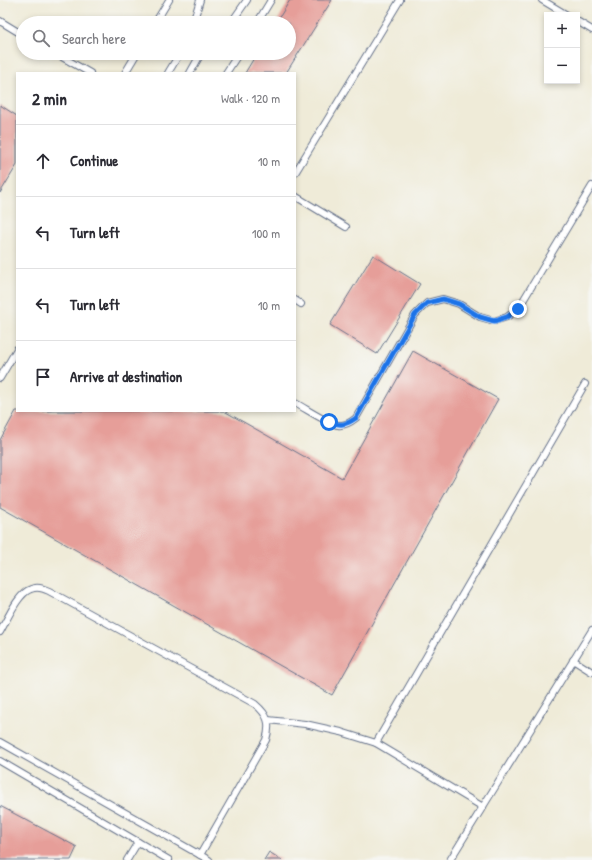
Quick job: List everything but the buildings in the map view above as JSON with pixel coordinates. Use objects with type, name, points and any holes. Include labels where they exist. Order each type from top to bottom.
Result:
[{"type":"lane","points":[[159,16],[169,0]]},
{"type":"lane","points":[[195,16],[200,0]]},
{"type":"lane","points":[[236,16],[247,0]]},
{"type":"lane","points":[[261,16],[271,0]]},
{"type":"lane","points":[[296,171],[400,0]]},
{"type":"lane","points":[[542,0],[562,12]]},
{"type":"lane","points":[[0,21],[16,30]]},
{"type":"lane","points":[[580,23],[592,30]]},
{"type":"lane","points":[[67,60],[88,72]]},
{"type":"lane","points":[[126,72],[133,60]]},
{"type":"lane","points":[[169,72],[176,60]]},
{"type":"lane","points":[[191,72],[197,60]]},
{"type":"lane","points":[[227,72],[234,60]]},
{"type":"lane","points":[[296,404],[329,422],[338,425],[348,424],[356,418],[415,315],[427,303],[443,299],[459,304],[480,317],[494,321],[507,317],[518,309],[592,186]]},
{"type":"lane","points":[[296,197],[346,227]]},
{"type":"lane","points":[[296,301],[301,304]]},
{"type":"lane","points":[[0,378],[16,351]]},
{"type":"lane","points":[[376,743],[585,384]]},
{"type":"lane","points":[[0,632],[24,593],[32,588],[49,590],[255,704],[263,711],[268,720],[269,730],[266,740],[200,855]]},
{"type":"lane","points":[[450,860],[592,630]]},
{"type":"lane","points":[[574,660],[592,672]]},
{"type":"lane","points":[[268,720],[305,724],[341,732],[376,743],[483,807]]},
{"type":"lane","points":[[0,742],[209,860]]},
{"type":"lane","points":[[0,761],[169,860]]},
{"type":"lane","points":[[127,860],[138,842]]},
{"type":"route","points":[[329,422],[338,425],[348,424],[356,418],[415,315],[427,303],[443,299],[459,304],[480,317],[494,321],[507,317],[518,309]]}]
